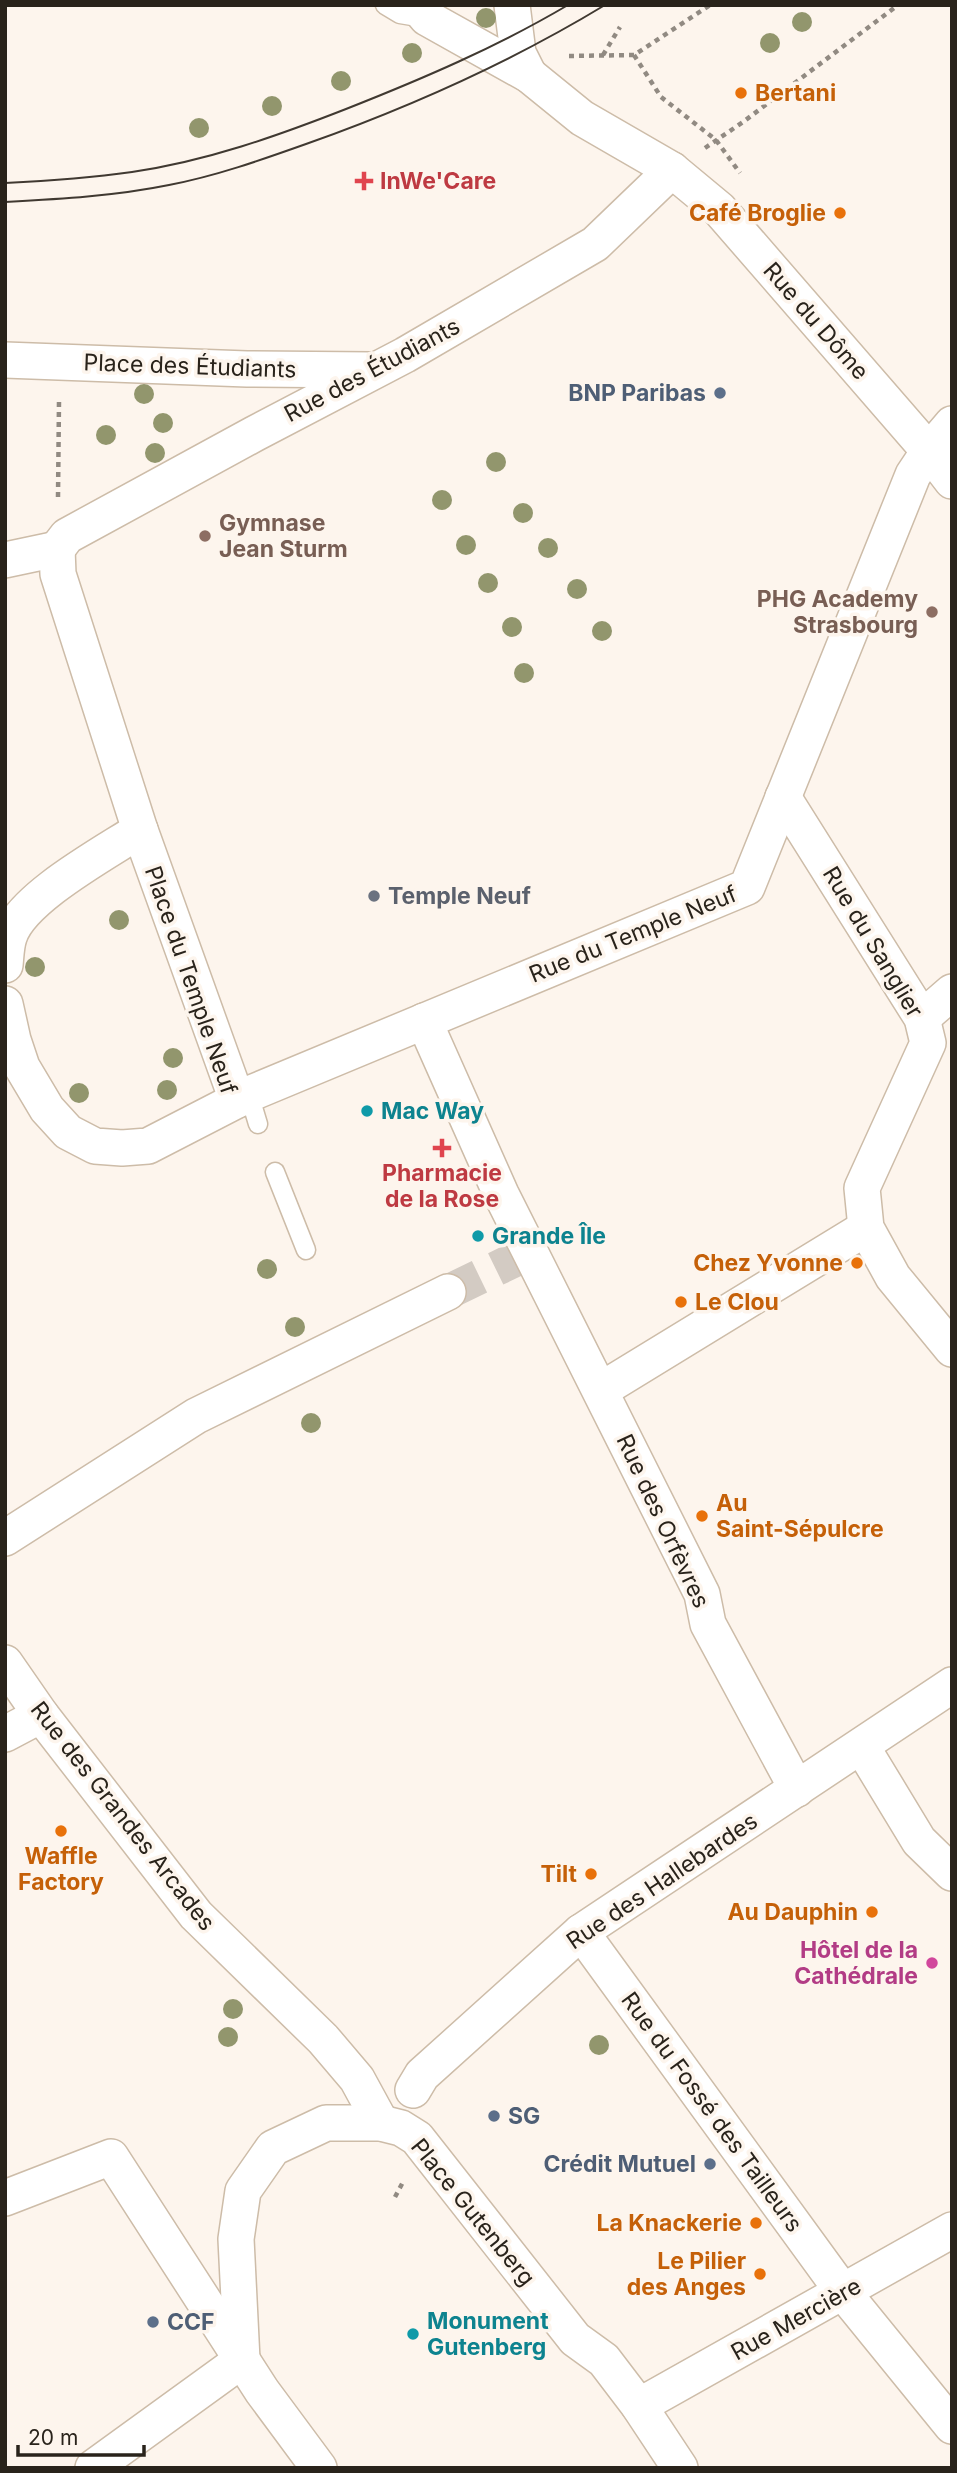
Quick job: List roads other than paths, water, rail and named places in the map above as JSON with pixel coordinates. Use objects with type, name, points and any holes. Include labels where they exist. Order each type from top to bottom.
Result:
[{"type":"street","points":[[512,5],[518,53],[529,75]]},
{"type":"street","name":"Rue du Dôme","points":[[430,10],[529,75],[582,118],[672,170],[719,208],[952,481]]},
{"type":"street","name":"Rue des Étudiants","points":[[57,549],[67,536],[254,433],[405,355],[595,244],[672,170]]},
{"type":"street","name":"Place des Étudiants","points":[[5,360],[247,369],[375,370]]},
{"type":"street","name":"Rue du Temple Neuf","points":[[248,1106],[424,1021],[747,887],[914,475],[929,451],[952,424]]},
{"type":"street","points":[[5,560],[57,549]]},
{"type":"street","name":"Place du Temple Neuf","points":[[5,1004],[13,1040],[14,1071],[68,1132],[95,1146],[122,1149],[148,1146],[248,1106],[140,830],[58,574],[57,549]]},
{"type":"street","name":"Rue du Sanglier","points":[[783,797],[922,1018],[928,1043],[862,1188],[866,1228],[892,1277],[952,1349]]},
{"type":"street","points":[[5,965],[9,937],[19,917],[43,895],[140,830]]},
{"type":"street","points":[[922,1018],[952,992]]},
{"type":"street","name":"Rue des Orfèvres","points":[[424,1021],[501,1194],[522,1256],[601,1390],[702,1594],[709,1624],[797,1789]]},
{"type":"street","points":[[601,1390],[866,1228]]},
{"type":"street","points":[[5,1538],[196,1416],[442,1296]]},
{"type":"street","name":"Rue des Grandes Arcades","points":[[5,1663],[41,1714],[196,1915],[323,2039],[357,2079],[381,2123]]},
{"type":"street","name":"Rue des Hallebardes","points":[[357,2079],[418,2100],[422,2075],[582,1932],[952,1685]]},
{"type":"street","points":[[5,1734],[41,1714]]},
{"type":"street","points":[[862,1747],[919,1841],[952,1873]]},
{"type":"street","name":"Rue du Fossé des Tailleurs","points":[[582,1932],[844,2292],[952,2426]]},
{"type":"street","name":"Place Gutenberg","points":[[242,2360],[236,2239],[243,2191],[273,2148],[326,2123],[381,2123],[401,2127],[417,2138],[575,2339],[604,2360],[639,2406],[680,2468]]},
{"type":"street","points":[[5,2198],[111,2157],[242,2360],[319,2468]]},
{"type":"street","name":"Rue Mercière","points":[[639,2406],[952,2230]]},
{"type":"street","points":[[93,2468],[242,2360]]},
{"type":"lane","points":[[385,5],[400,14],[430,10]]},
{"type":"lane","points":[[275,1171],[306,1251]]},
{"type":"tunnel","points":[[448,1292],[514,1260]]},
{"type":"tram line","points":[[5,183],[132,172],[187,161],[268,138],[431,74],[514,35],[568,5]]},
{"type":"tram line","points":[[5,202],[149,189],[255,162],[422,99],[533,46],[605,5]]},
{"type":"place","name":"Bertani","points":[[741,93]]},
{"type":"place","name":"InWe'Care","points":[[364,181]]},
{"type":"place","name":"Café Broglie","points":[[840,213]]},
{"type":"place","name":"BNP Paribas","points":[[720,393]]},
{"type":"place","name":"Gymnase Jean Sturm","points":[[205,536]]},
{"type":"place","name":"PHG Academy Strasbourg","points":[[932,612]]},
{"type":"place","name":"Temple Neuf","points":[[374,896]]},
{"type":"place","name":"Mac Way","points":[[367,1111]]},
{"type":"place","name":"Pharmacie de la Rose","points":[[442,1148]]},
{"type":"place","name":"Grande Île","points":[[478,1236]]},
{"type":"place","name":"Chez Yvonne","points":[[857,1263]]},
{"type":"place","name":"Le Clou","points":[[681,1302]]},
{"type":"place","name":"Au Saint-Sépulcre","points":[[702,1516]]},
{"type":"place","name":"Waffle Factory","points":[[61,1831]]},
{"type":"place","name":"Tilt","points":[[591,1874]]},
{"type":"place","name":"Au Dauphin","points":[[872,1912]]},
{"type":"place","name":"Hôtel de la Cathédrale","points":[[932,1963]]},
{"type":"place","name":"SG","points":[[494,2116]]},
{"type":"place","name":"Crédit Mutuel","points":[[710,2164]]},
{"type":"place","name":"La Knackerie","points":[[756,2223]]},
{"type":"place","name":"Le Pilier des Anges","points":[[760,2274]]},
{"type":"place","name":"CCF","points":[[153,2322]]},
{"type":"place","name":"Monument Gutenberg","points":[[413,2334]]}]
